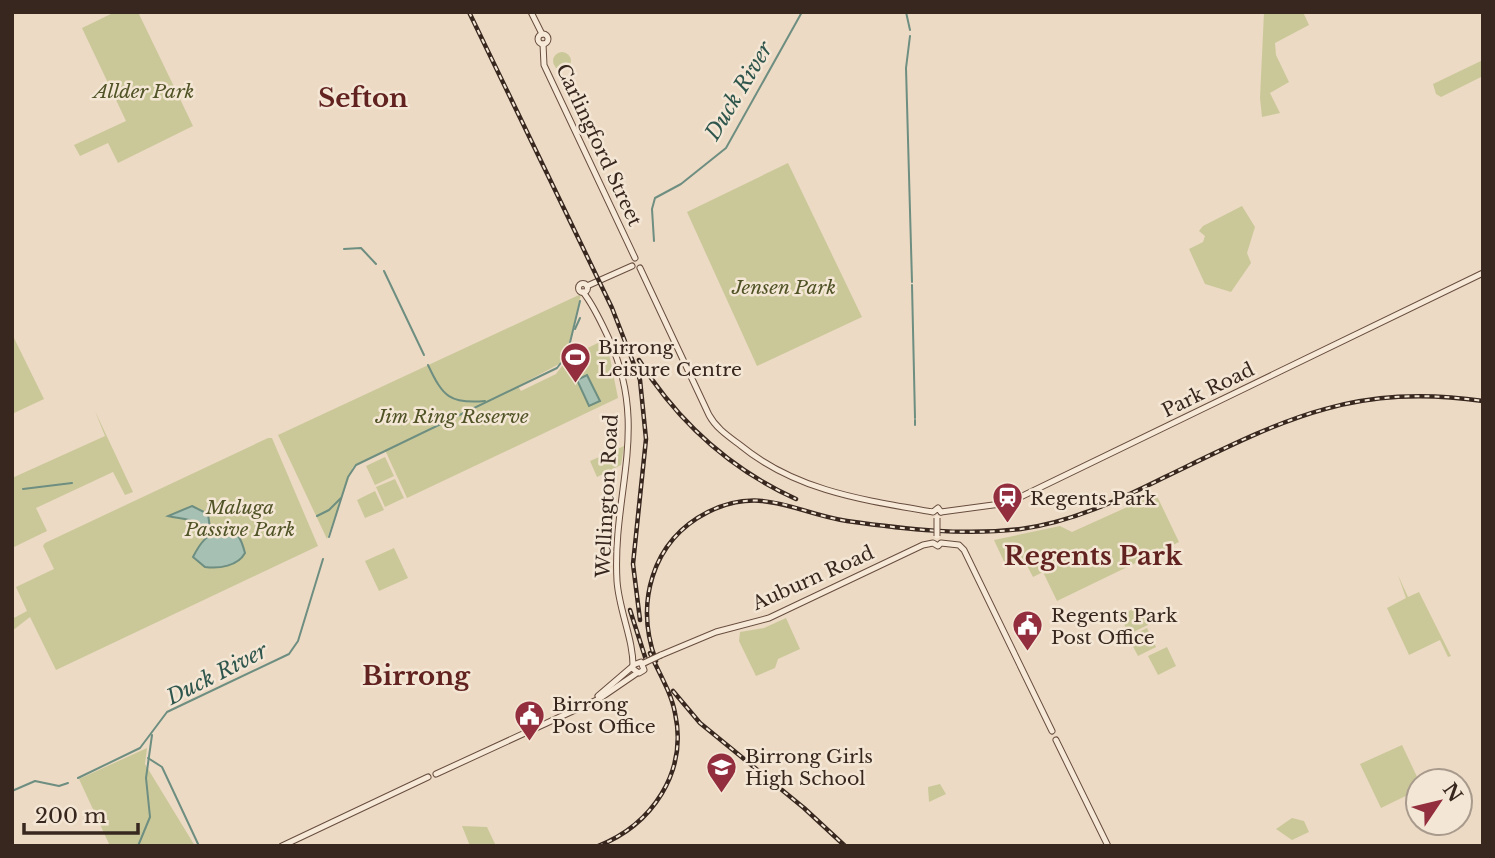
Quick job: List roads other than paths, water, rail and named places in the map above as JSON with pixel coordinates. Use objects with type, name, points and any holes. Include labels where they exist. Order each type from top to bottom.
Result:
[{"type":"main road","name":"Carlingford Street","points":[[531,12],[542,34],[548,39],[543,44],[544,65],[635,258],[642,260],[640,268]]},
{"type":"main road","points":[[635,258],[632,266],[640,268],[716,426],[761,460],[804,483],[856,500],[937,514],[937,540],[959,545],[964,550],[1052,731],[1050,738],[1056,740],[1108,846]]},
{"type":"main road","name":"Wellington Road","points":[[632,266],[586,289],[619,364],[629,408],[630,437],[617,564],[621,613],[636,673]]},
{"type":"main road","name":"Park Road","points":[[937,514],[1008,503],[1483,273]]},
{"type":"main road","name":"Auburn Road","points":[[643,664],[716,632],[769,618],[937,540]]},
{"type":"main road","name":"Wellington Road","points":[[632,651],[643,664]]},
{"type":"main road","points":[[590,702],[633,666],[643,664]]},
{"type":"main road","points":[[282,846],[428,777],[433,780],[436,774],[590,702],[636,673],[643,664]]},
{"type":"waterway","name":"Duck River","points":[[654,241],[652,209],[655,198],[681,184],[726,148],[802,12]]},
{"type":"waterway","points":[[906,12],[910,30]]},
{"type":"waterway","points":[[910,36],[906,68],[912,282]]},
{"type":"waterway","points":[[344,249],[361,248],[376,264]]},
{"type":"waterway","points":[[384,271],[424,355]]},
{"type":"waterway","points":[[912,285],[915,418]]},
{"type":"waterway","name":"Duck River","points":[[329,537],[348,477],[356,465],[557,368],[567,355],[580,301]]},
{"type":"waterway","name":"Duck River","points":[[575,329],[580,318]]},
{"type":"waterway","points":[[428,365],[438,385],[449,396],[463,401],[485,401]]},
{"type":"waterway","points":[[915,420],[915,425]]},
{"type":"waterway","points":[[23,489],[72,483]]},
{"type":"waterway","points":[[317,516],[329,510],[341,498]]},
{"type":"waterway","name":"Duck River","points":[[78,778],[140,748],[167,712],[289,654],[298,641],[323,559]]},
{"type":"waterway","points":[[138,846],[150,817],[146,778],[152,735]]},
{"type":"waterway","points":[[148,758],[162,767],[199,846]]},
{"type":"waterway","name":"Duck River","points":[[12,791],[35,781],[59,786],[68,783]]},
{"type":"railway","points":[[469,12],[612,308],[640,380],[646,439],[633,564],[640,620]]},
{"type":"railway","points":[[639,360],[671,404],[707,442],[749,473],[796,499]]},
{"type":"railway","points":[[656,661],[647,618],[648,596],[661,557],[689,524],[727,504],[745,501],[778,503],[847,521],[912,529],[956,532],[1021,529],[1059,521],[1095,509],[1244,439],[1317,411],[1354,402],[1394,397],[1483,401]]},
{"type":"railway","points":[[630,610],[647,663]]},
{"type":"railway","points":[[598,846],[635,825],[662,794],[671,775],[678,735],[675,713],[668,690],[650,653]]},
{"type":"railway","points":[[673,691],[700,723],[804,808],[845,846]]},
{"type":"place","name":"Birrong Leisure Centre","points":[[575,385]]},
{"type":"place","name":"Regents Park","points":[[1007,525]]},
{"type":"place","name":"Regents Park Post Office","points":[[1028,653]]},
{"type":"place","name":"Birrong Post Office","points":[[529,742]]},
{"type":"place","name":"Birrong Girls High School","points":[[722,794]]},
{"type":"district","name":"Sefton","points":[[363,98]]},
{"type":"district","name":"Regents Park","points":[[1093,556]]},
{"type":"district","name":"Birrong","points":[[416,676]]},
{"type":"park label","name":"Allder Park","points":[[144,91]]},
{"type":"park label","name":"Jensen Park","points":[[784,287]]},
{"type":"park label","name":"Jim Ring Reserve","points":[[452,416]]},
{"type":"park label","name":"Maluga Passive Park","points":[[240,518]]}]
